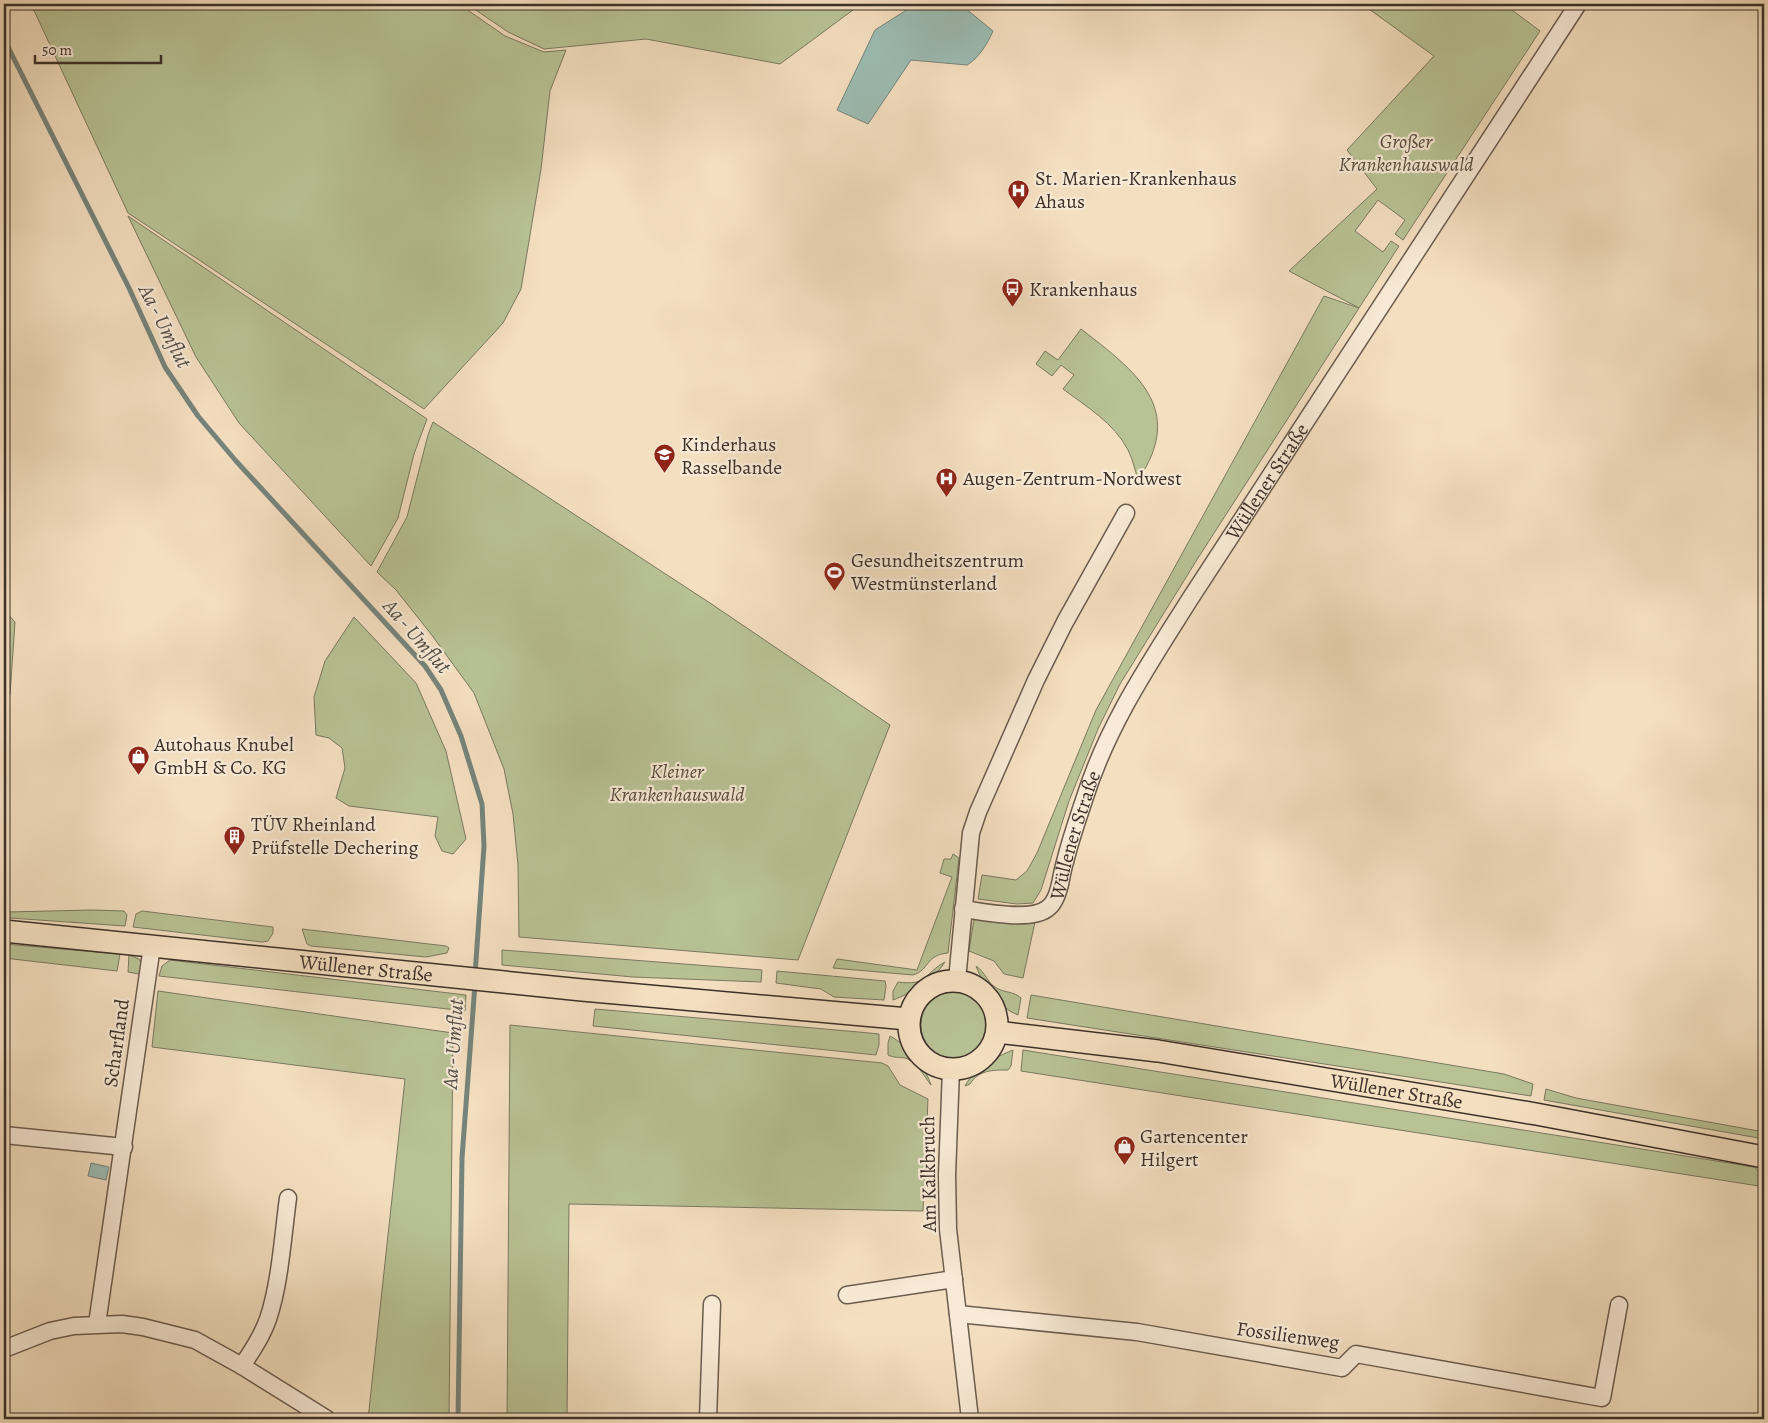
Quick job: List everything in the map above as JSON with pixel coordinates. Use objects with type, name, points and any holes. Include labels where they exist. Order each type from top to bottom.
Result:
[{"type":"main road","name":"Wüllener Straße","points":[[4,932],[490,981],[908,1018]]},
{"type":"main road","points":[[957,980],[970,984],[982,992],[991,1002],[996,1016],[997,1032],[994,1044],[986,1055],[975,1064],[961,1069],[951,1069],[934,1065],[922,1058],[913,1046],[908,1033],[908,1018],[912,1006],[920,994],[931,986],[943,981],[957,980]]},
{"type":"main road","name":"Wüllener Straße","points":[[997,1032],[1158,1051],[1536,1114],[1764,1156]]},
{"type":"street","name":"Wüllener Straße","points":[[962,909],[1004,914],[1031,914],[1049,908],[1055,898],[1087,789],[1114,724],[1133,691],[1190,599],[1578,4]]},
{"type":"street","points":[[957,980],[962,909],[971,833],[978,812],[1029,695],[1051,650],[1126,512]]},
{"type":"street","name":"Scharfland","points":[[97,1324],[152,946]]},
{"type":"street","name":"Am Kalkbruch","points":[[951,1069],[947,1175],[948,1229],[970,1419]]},
{"type":"street","points":[[4,1135],[124,1147]]},
{"type":"street","points":[[242,1366],[258,1342],[274,1299],[288,1198]]},
{"type":"street","points":[[847,1295],[954,1279]]},
{"type":"street","points":[[708,1419],[712,1304]]},
{"type":"street","name":"Fossilienweg","points":[[958,1314],[1138,1332],[1342,1368],[1356,1354],[1602,1398],[1619,1305]]},
{"type":"street","points":[[4,1349],[50,1331],[97,1324],[122,1324],[177,1335],[195,1340],[242,1366],[305,1413],[327,1419]]},
{"type":"green space","points":[[31,4],[459,4],[505,36],[544,52],[566,50],[550,91],[541,169],[521,289],[503,323],[424,409],[128,213]]},
{"type":"green space","points":[[467,4],[861,4],[780,64],[646,39],[544,49],[508,32]]},
{"type":"green space","name":"Großer Krankenhauswald","points":[[1362,4],[1504,4],[1540,31],[1403,240],[1395,234],[1405,220],[1378,200],[1355,231],[1383,252],[1391,241],[1399,246],[1359,308],[1289,271],[1377,189],[1347,150],[1434,56]]},
{"type":"green space","points":[[128,216],[427,419],[414,454],[398,518],[371,566],[239,423],[196,357]]},
{"type":"green space","points":[[1324,296],[1359,308],[1198,558],[1120,684],[1098,729],[1069,801],[1041,890],[1033,903],[1017,904],[978,899],[982,875],[1016,880],[1027,871],[1037,853],[1096,710]]},
{"type":"green space","points":[[1081,329],[1120,360],[1136,376],[1148,393],[1156,412],[1157,432],[1152,455],[1138,480],[1133,461],[1122,440],[1099,416],[1063,389],[1074,375],[1061,365],[1052,376],[1036,364],[1045,351],[1058,360]]},
{"type":"green space","name":"Kleiner Krankenhauswald","points":[[433,422],[710,603],[890,725],[798,960],[519,937],[518,865],[513,814],[504,769],[474,693],[396,590],[377,572],[407,517]]},
{"type":"green space","points":[[4,610],[15,622],[10,695],[4,694]]},
{"type":"green space","points":[[354,617],[416,683],[446,751],[466,839],[453,854],[442,851],[435,836],[438,817],[349,806],[336,798],[345,768],[342,748],[329,738],[316,735],[314,697],[325,661]]},
{"type":"green space","points":[[953,854],[959,858],[948,953],[935,957],[922,970],[913,975],[833,968],[837,959],[917,970],[952,877],[940,873],[944,859],[951,859]]},
{"type":"green space","points":[[124,911],[127,915],[125,926],[10,918],[6,912]]},
{"type":"green space","points":[[142,911],[273,927],[273,933],[268,941],[262,942],[133,927],[136,914]]},
{"type":"green space","points":[[974,919],[1017,923],[1035,922],[1023,978],[1004,974],[994,961],[969,951]]},
{"type":"green space","points":[[302,929],[446,946],[449,948],[447,953],[426,957],[311,946],[307,944]]},
{"type":"green space","points":[[4,944],[120,954],[117,971],[4,958]]},
{"type":"green space","points":[[502,950],[762,970],[761,982],[633,977],[502,965]]},
{"type":"green space","points":[[129,955],[139,959],[145,970],[144,975],[128,972]]},
{"type":"green space","points":[[170,960],[466,995],[465,1011],[159,976],[162,966]]},
{"type":"green space","points":[[945,962],[935,975],[922,985],[893,1000],[893,991],[898,982],[920,981]]},
{"type":"green space","points":[[976,966],[995,987],[1021,998],[1018,1015],[1011,1012],[998,1001],[983,981]]},
{"type":"green space","points":[[777,971],[885,981],[884,1000],[834,997],[821,989],[776,983]]},
{"type":"green space","points":[[158,991],[453,1033],[449,1419],[368,1419],[405,1079],[152,1047]]},
{"type":"green space","points":[[954,992],[967,994],[977,1002],[985,1012],[987,1025],[985,1038],[977,1048],[967,1056],[954,1058],[941,1056],[931,1048],[923,1038],[921,1025],[923,1012],[931,1002],[941,994]]},
{"type":"green space","points":[[1031,995],[1504,1074],[1533,1084],[1531,1096],[1027,1018]]},
{"type":"green space","points":[[595,1009],[879,1034],[879,1045],[876,1055],[593,1026]]},
{"type":"green space","points":[[510,1025],[882,1063],[888,1066],[900,1085],[928,1099],[923,1211],[569,1204],[567,1419],[507,1419]]},
{"type":"green space","points":[[890,1036],[915,1057],[925,1071],[931,1085],[913,1062],[905,1058],[888,1055]]},
{"type":"green space","points":[[1013,1050],[1011,1066],[1008,1070],[982,1073],[965,1086],[980,1068]]},
{"type":"green space","points":[[1023,1050],[1754,1167],[1760,1172],[1759,1186],[1021,1071]]},
{"type":"green space","points":[[1546,1089],[1576,1098],[1764,1132],[1764,1139],[1544,1100]]},
{"type":"water","points":[[916,4],[953,4],[965,8],[993,31],[982,50],[967,65],[911,60],[868,124],[837,110],[875,30]]},
{"type":"water","points":[[91,1163],[109,1167],[106,1180],[88,1176]]},
{"type":"waterway","name":"Aa - Umflut","points":[[4,39],[129,288],[165,367],[198,416],[236,461],[425,666],[441,690],[461,736],[482,804],[484,846],[475,975]]},
{"type":"waterway","name":"Aa - Umflut","points":[[458,1419],[462,1158],[475,984]]},
{"type":"place","name":"St. Marien-Krankenhaus Ahaus","points":[[1019,209]]},
{"type":"place","name":"Krankenhaus","points":[[1013,308]]},
{"type":"place","name":"Kinderhaus Rasselbande","points":[[665,474]]},
{"type":"place","name":"Augen-Zentrum-Nordwest","points":[[947,497]]},
{"type":"place","name":"Gesundheitszentrum Westmünsterland","points":[[835,591]]},
{"type":"place","name":"Autohaus Knubel GmbH & Co. KG","points":[[138,775]]},
{"type":"place","name":"TÜV Rheinland Prüfstelle Dechering","points":[[235,855]]},
{"type":"place","name":"Gartencenter Hilgert","points":[[1124,1166]]}]
